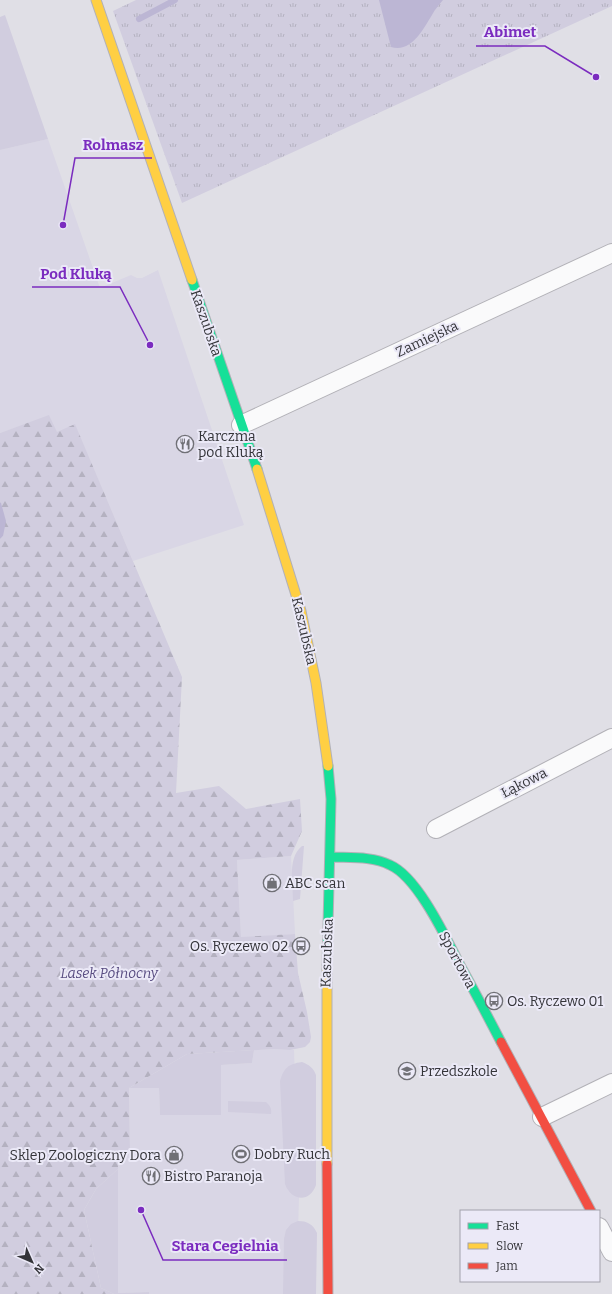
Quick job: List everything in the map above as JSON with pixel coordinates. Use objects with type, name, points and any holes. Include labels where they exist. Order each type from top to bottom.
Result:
[{"type":"main road","name":"Kaszubska","points":[[96,0],[254,461],[301,611],[316,683],[327,756],[331,800],[326,994],[328,1294]]},
{"type":"main road","name":"Sportowa","points":[[330,857],[370,859],[392,865],[415,888],[436,919],[590,1210]]},
{"type":"street","name":"Zamiejska","points":[[241,425],[612,253]]},
{"type":"street","name":"Łąkowa","points":[[436,829],[612,738]]},
{"type":"street","points":[[542,1118],[612,1082]]},
{"type":"street","points":[[600,1229],[612,1252]]},
{"type":"shaded area","points":[[379,0],[443,0],[421,33],[411,43],[398,48],[391,47]]},
{"type":"shaded area","points":[[48,139],[100,288],[131,275],[137,278],[142,278],[158,270],[244,525],[133,561],[75,425],[57,433],[49,416],[0,433],[0,150]]},
{"type":"shaded area","points":[[0,502],[6,521],[3,536],[0,539]]},
{"type":"shaded area","points":[[291,856],[295,934],[241,938],[237,860]]},
{"type":"shaded area","points":[[254,1050],[294,1050],[299,1198],[296,1294],[118,1293],[118,1152],[130,1151],[129,1088],[159,1088],[160,1115],[221,1115],[221,1065],[252,1063]]},
{"type":"green space","points":[[136,0],[612,0],[612,6],[182,203],[113,11]]},
{"type":"green space","points":[[5,15],[48,139],[0,150],[0,17]]},
{"type":"green space","name":"Lasek Północny","points":[[49,415],[57,432],[75,424],[182,677],[176,793],[219,786],[246,809],[300,799],[302,831],[291,856],[237,860],[241,937],[295,934],[298,973],[307,1012],[311,1037],[310,1042],[305,1047],[290,1050],[274,1049],[187,1054],[129,1088],[130,1151],[118,1152],[118,1169],[96,1189],[84,1210],[101,1288],[114,1294],[0,1294],[0,539],[3,536],[0,502],[0,433]]},
{"type":"green space","points":[[302,846],[304,846],[300,899],[293,901],[292,872],[294,857]]},
{"type":"green space","points":[[254,1050],[252,1063],[221,1065],[221,1115],[160,1115],[159,1088],[129,1088],[187,1054]]},
{"type":"green space","points":[[302,1062],[314,1070],[316,1075],[316,1185],[309,1195],[300,1198],[292,1194],[285,1184],[280,1081],[287,1067]]},
{"type":"green space","points":[[228,1101],[266,1102],[270,1107],[271,1114],[228,1112]]},
{"type":"green space","points":[[118,1169],[118,1293],[149,1292],[149,1294],[114,1294],[101,1288],[84,1210],[96,1189]]},
{"type":"green space","points":[[298,1221],[314,1227],[317,1233],[316,1294],[283,1294],[284,1239],[286,1230],[291,1224]]},
{"type":"waterway","points":[[139,19],[175,0]]},
{"type":"traffic: fast","points":[[192,280],[257,469]]},
{"type":"traffic: fast","points":[[327,968],[331,799],[328,766]]},
{"type":"traffic: fast","points":[[330,857],[361,858],[383,862],[401,872],[411,882],[431,910],[501,1042]]},
{"type":"traffic: slow","points":[[96,0],[192,280]]},
{"type":"traffic: slow","points":[[257,469],[301,611],[316,683],[328,766]]},
{"type":"traffic: slow","points":[[327,968],[327,1164]]},
{"type":"traffic: jam","points":[[501,1042],[590,1210]]},
{"type":"traffic: jam","points":[[327,1164],[328,1294]]},
{"type":"place","name":"Abimet","points":[[596,77]]},
{"type":"place","name":"Rolmasz","points":[[63,225]]},
{"type":"place","name":"Pod Kluką","points":[[150,345]]},
{"type":"place","name":"Karczma pod Kluką","points":[[185,444]]},
{"type":"place","name":"ABC scan","points":[[272,883]]},
{"type":"place","name":"Os. Ryczewo 02","points":[[301,946]]},
{"type":"place","name":"Os. Ryczewo 01","points":[[494,1001]]},
{"type":"place","name":"Przedszkole","points":[[407,1071]]},
{"type":"place","name":"Dobry Ruch","points":[[241,1154]]},
{"type":"place","name":"Sklep Zoologiczny Dora","points":[[174,1155]]},
{"type":"place","name":"Bistro Paranoja","points":[[151,1176]]},
{"type":"place","name":"Stara Cegielnia","points":[[141,1210]]}]
